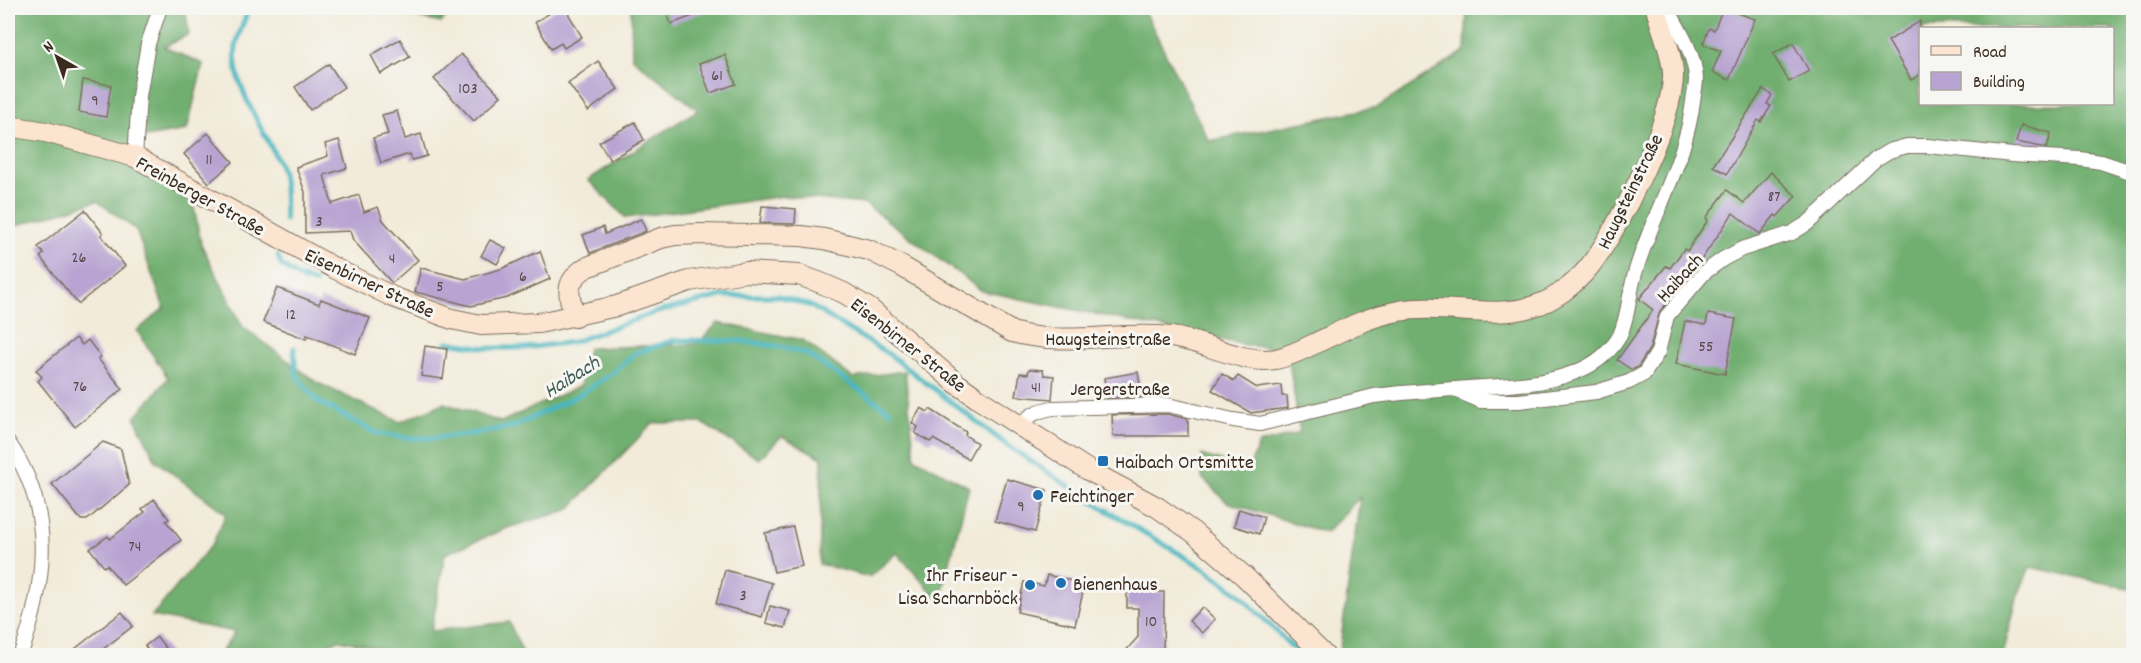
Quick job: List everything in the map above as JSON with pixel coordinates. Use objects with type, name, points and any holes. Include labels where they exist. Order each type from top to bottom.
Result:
[{"type":"main road","name":"Haugsteinstraße","points":[[575,316],[569,296],[570,285],[575,275],[585,268],[661,238],[701,234],[801,237],[846,243],[869,250],[901,266],[1012,332],[1030,337],[1055,339],[1169,337],[1191,340],[1265,361],[1293,354],[1355,325],[1400,310],[1505,311],[1533,307],[1553,298],[1571,285],[1604,247],[1626,207],[1667,114],[1673,73],[1657,11]]},
{"type":"main road","name":"Freinberger Straße","points":[[8,126],[46,132],[135,157],[288,243]]},
{"type":"main road","name":"Eisenbirner Straße","points":[[288,243],[393,297],[452,320],[481,325],[539,323],[575,316],[617,306],[689,281],[746,272],[799,276],[844,293],[870,309],[956,382],[1020,426],[1088,470],[1157,507],[1193,532],[1244,576],[1325,656]]},
{"type":"street","points":[[135,157],[148,44],[160,8]]},
{"type":"street","points":[[1453,389],[1535,382],[1572,374],[1589,367],[1603,357],[1620,334],[1634,277],[1680,155],[1692,113],[1696,78],[1693,64],[1669,11],[1657,11]]},
{"type":"street","name":"Haibach","points":[[1260,424],[1374,396],[1453,389],[1481,401],[1519,401],[1596,392],[1629,382],[1644,374],[1658,352],[1667,316],[1705,272],[1742,249],[1792,233],[1808,222],[1876,159],[1889,151],[1907,146],[1928,146],[2012,155],[2080,159],[2101,162],[2133,173]]},
{"type":"street","name":"Jergerstraße","points":[[1020,426],[1028,415],[1053,408],[1168,405],[1260,424]]},
{"type":"street","points":[[8,442],[26,470],[42,530],[39,593],[31,626],[20,656]]},
{"type":"green space","points":[[8,8],[185,8],[189,34],[164,47],[203,64],[187,130],[145,137],[125,160],[192,198],[201,244],[243,327],[318,383],[400,422],[444,403],[501,422],[580,386],[588,348],[697,344],[718,323],[803,340],[853,378],[905,371],[915,458],[969,487],[940,601],[897,553],[869,577],[819,564],[822,458],[782,436],[759,459],[702,423],[653,423],[568,510],[510,527],[445,554],[431,631],[509,622],[524,655],[412,655],[339,640],[306,655],[219,655],[235,632],[152,616],[213,543],[226,514],[156,461],[135,418],[168,378],[137,331],[164,308],[136,230],[97,201],[15,226],[8,218]]},
{"type":"green space","points":[[373,8],[453,8],[441,23]]},
{"type":"green space","points":[[631,8],[1143,8],[1209,141],[1378,107],[1465,51],[1467,8],[2133,8],[2133,589],[2030,567],[2017,598],[2003,655],[1339,655],[1360,497],[1326,533],[1227,502],[1202,478],[1202,455],[1248,470],[1259,444],[1300,433],[1287,349],[1251,346],[982,291],[865,204],[784,196],[626,218],[588,180],[698,110],[632,58]]},
{"type":"building","points":[[558,8],[565,8],[582,37],[564,48],[561,43],[551,49],[535,22]]},
{"type":"building","points":[[674,8],[712,9],[671,24],[666,11]]},
{"type":"building","points":[[1723,8],[1755,19],[1729,80],[1712,72],[1721,51],[1703,44],[1709,28],[1714,30]]},
{"type":"building","points":[[1920,21],[1919,76],[1911,80],[1888,41]]},
{"type":"building","points":[[400,39],[410,57],[381,74],[371,55]]},
{"type":"building","points":[[1793,43],[1809,71],[1789,82],[1773,54]]},
{"type":"building","points":[[461,54],[501,96],[474,121],[434,79]]},
{"type":"building","points":[[725,55],[736,84],[710,93],[699,64]]},
{"type":"building","points":[[598,61],[618,89],[588,111],[568,83]]},
{"type":"building","points":[[329,64],[344,87],[310,110],[295,87]]},
{"type":"building","points":[[83,80],[111,85],[106,117],[79,112]]},
{"type":"building","points":[[1763,89],[1772,95],[1767,104],[1771,106],[1761,122],[1758,120],[1727,174],[1713,166]]},
{"type":"building","points":[[397,111],[405,139],[421,134],[427,156],[412,160],[410,154],[381,163],[373,138],[388,134],[382,115]]},
{"type":"building","points":[[635,122],[644,140],[610,160],[599,142]]},
{"type":"building","points":[[2021,125],[2051,133],[2047,148],[2016,142]]},
{"type":"building","points":[[208,133],[233,162],[209,183],[184,154]]},
{"type":"building","points":[[339,140],[347,168],[324,175],[332,204],[359,195],[364,212],[378,207],[383,220],[418,260],[392,283],[353,240],[350,231],[305,233],[305,192],[296,167],[328,156],[325,144]]},
{"type":"building","points":[[1771,172],[1796,196],[1777,217],[1775,215],[1760,234],[1733,213],[1699,263],[1700,265],[1660,311],[1650,348],[1638,367],[1632,370],[1617,360],[1653,310],[1639,299],[1666,266],[1670,268],[1684,249],[1687,251],[1708,220],[1706,218],[1727,190],[1744,203]]},
{"type":"building","points":[[762,206],[796,209],[795,224],[760,223]]},
{"type":"building","points":[[85,210],[125,266],[78,304],[40,257],[44,254],[38,247]]},
{"type":"building","points":[[641,219],[646,231],[590,253],[583,235],[603,227],[605,234]]},
{"type":"building","points":[[490,240],[506,248],[497,264],[481,256]]},
{"type":"building","points":[[540,251],[550,279],[507,298],[471,306],[415,292],[421,268],[465,279],[504,268]]},
{"type":"building","points":[[277,288],[319,304],[321,299],[370,318],[355,354],[307,335],[306,339],[263,322]]},
{"type":"building","points":[[1708,314],[1736,319],[1725,374],[1676,364],[1685,321],[1706,325]]},
{"type":"building","points":[[76,338],[82,345],[88,340],[101,357],[98,359],[123,389],[75,427],[38,381],[42,377],[36,370]]},
{"type":"building","points":[[425,346],[447,349],[443,379],[421,376]]},
{"type":"building","points":[[1029,369],[1043,370],[1044,375],[1054,376],[1052,399],[1016,396],[1020,373],[1028,374]]},
{"type":"building","points":[[1138,372],[1142,397],[1107,398],[1104,378]]},
{"type":"building","points":[[1222,374],[1234,381],[1238,376],[1257,388],[1281,385],[1282,396],[1287,396],[1288,408],[1251,413],[1212,390]]},
{"type":"building","points":[[921,408],[928,412],[930,409],[966,432],[965,435],[977,443],[968,459],[933,439],[930,442],[915,433],[918,427],[912,423]]},
{"type":"building","points":[[1167,414],[1188,419],[1188,436],[1113,436],[1112,415]]},
{"type":"building","points":[[103,442],[121,449],[129,485],[87,520],[81,520],[52,484]]},
{"type":"building","points":[[1007,479],[1047,490],[1035,532],[995,521]]},
{"type":"building","points":[[154,499],[169,519],[166,521],[181,540],[123,585],[107,565],[104,567],[90,549],[108,536],[110,539],[145,512],[142,509]]},
{"type":"building","points":[[1239,509],[1264,517],[1259,534],[1234,526]]},
{"type":"building","points":[[793,527],[802,566],[774,572],[765,533]]},
{"type":"building","points":[[725,570],[772,583],[762,617],[716,604]]},
{"type":"building","points":[[1047,575],[1085,584],[1075,625],[1017,612],[1024,582],[1044,586]]},
{"type":"building","points":[[1127,592],[1164,592],[1163,656],[1121,656],[1138,637],[1138,608],[1127,608]]},
{"type":"building","points":[[770,606],[790,611],[785,628],[766,623]]},
{"type":"building","points":[[1202,607],[1215,619],[1202,633],[1189,621]]},
{"type":"building","points":[[122,612],[133,626],[94,656],[66,656]]},
{"type":"building","points":[[157,637],[172,656],[152,656],[145,646]]},
{"type":"waterway","name":"Haibach","points":[[249,8],[236,47],[238,77],[250,107],[279,164],[284,185],[285,220]]},
{"type":"waterway","name":"Haibach","points":[[278,256],[281,265],[304,281]]},
{"type":"waterway","points":[[303,277],[315,283]]},
{"type":"waterway","points":[[447,342],[486,348],[525,348],[573,342],[657,312],[722,296],[778,296],[811,306],[890,355],[1008,446],[1088,499],[1207,570],[1239,594],[1301,656]]},
{"type":"waterway","name":"Haibach","points":[[294,348],[296,375],[317,401],[376,433],[408,438],[466,435],[515,426],[579,395],[614,372],[635,353],[675,340],[741,341],[782,347],[807,354],[890,411]]},
{"type":"place","name":"Haibach Ortsmitte","points":[[1103,461]]},
{"type":"place","name":"Feichtinger","points":[[1038,495]]},
{"type":"place","name":"Bienenhaus","points":[[1061,583]]},
{"type":"place","name":"Ihr Friseur - Lisa Scharnböck","points":[[1030,585]]}]
